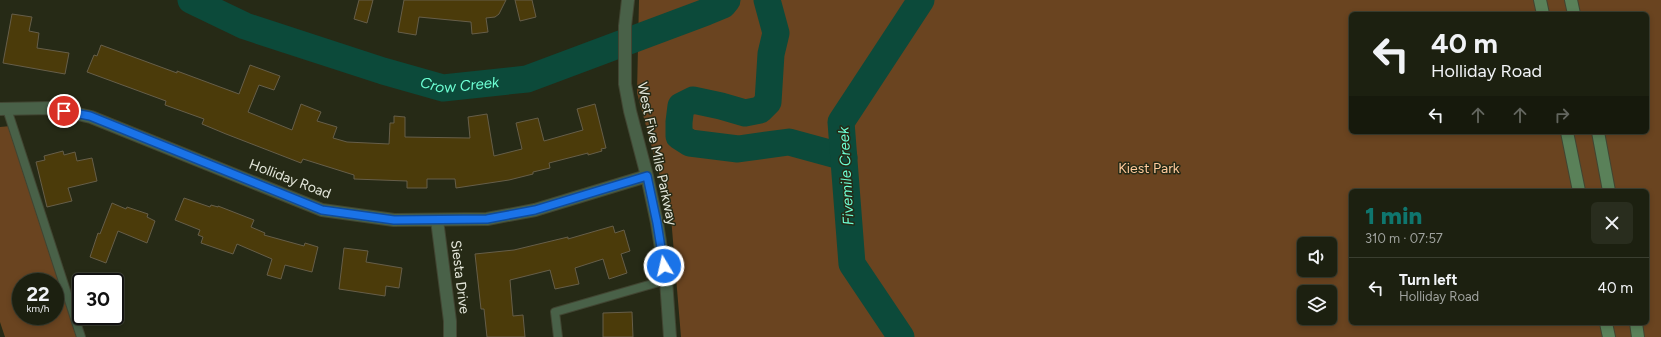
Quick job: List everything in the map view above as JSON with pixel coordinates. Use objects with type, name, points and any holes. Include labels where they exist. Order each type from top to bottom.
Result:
[{"type":"main road","points":[[1540,0],[1543,12]]},
{"type":"main road","points":[[1571,0],[1574,12]]},
{"type":"main road","points":[[1567,134],[1579,189]]},
{"type":"main road","points":[[1598,134],[1609,189]]},
{"type":"main road","points":[[1606,325],[1608,337]]},
{"type":"main road","points":[[1636,325],[1638,337]]},
{"type":"street","name":"West Five Mile Parkway","points":[[628,0],[625,26],[625,84],[630,112],[647,176],[657,223],[666,280],[670,337]]},
{"type":"street","name":"Holliday Road","points":[[4,109],[51,108],[90,116],[322,210],[394,220],[487,219],[535,210],[647,176]]},
{"type":"street","name":"Siesta Drive","points":[[437,220],[450,322],[450,337]]},
{"type":"lane","points":[[4,109],[81,337]]},
{"type":"lane","points":[[558,337],[555,312],[666,280]]},
{"type":"green space","name":"Kiest Park","points":[[639,0],[1661,0],[1661,337],[681,337],[671,217],[637,93]]},
{"type":"green space","points":[[11,126],[58,273],[12,273],[12,325],[64,325],[64,293],[72,318],[72,325],[74,325],[78,337],[5,337],[0,322],[0,127]]},
{"type":"building","points":[[359,0],[373,0],[367,23],[354,19]]},
{"type":"building","points":[[404,0],[506,0],[499,14],[495,17],[486,18],[488,32],[472,34],[471,22],[419,17],[416,35],[398,32]]},
{"type":"building","points":[[515,0],[532,0],[536,17],[520,21]]},
{"type":"building","points":[[12,14],[32,17],[29,31],[39,33],[37,48],[69,53],[65,74],[3,63]]},
{"type":"building","points":[[101,45],[239,94],[250,65],[280,76],[274,90],[259,85],[248,112],[292,130],[301,104],[321,112],[317,121],[337,127],[333,138],[347,142],[389,144],[390,123],[394,123],[394,116],[405,117],[405,137],[470,138],[468,117],[487,114],[494,156],[522,149],[516,123],[538,118],[544,141],[583,130],[577,109],[595,104],[606,148],[601,149],[602,151],[588,155],[588,153],[549,163],[550,168],[533,172],[533,174],[509,180],[456,188],[455,179],[427,179],[427,188],[407,188],[407,181],[354,179],[354,175],[303,159],[301,163],[226,134],[202,124],[204,119],[165,105],[166,101],[87,72],[94,55],[97,56]]},
{"type":"building","points":[[63,151],[64,155],[75,152],[77,161],[92,158],[97,181],[68,188],[72,201],[47,207],[36,162],[45,160],[44,156]]},
{"type":"building","points":[[184,198],[210,207],[211,205],[218,206],[254,220],[251,227],[265,233],[264,235],[304,246],[305,243],[318,247],[312,272],[285,265],[281,279],[267,275],[272,259],[237,244],[233,254],[201,243],[203,237],[198,235],[200,230],[175,220]]},
{"type":"building","points":[[112,203],[126,209],[127,207],[148,214],[147,217],[155,221],[147,243],[118,231],[106,263],[90,257],[98,233],[100,234]]},
{"type":"building","points":[[613,226],[615,233],[624,230],[630,251],[621,254],[627,273],[609,279],[603,259],[575,268],[579,284],[555,289],[550,270],[510,280],[513,316],[523,315],[525,337],[487,337],[484,309],[481,309],[475,254],[514,250],[568,237],[568,239]]},
{"type":"building","points":[[344,248],[368,251],[366,262],[402,268],[399,288],[386,286],[385,296],[339,289]]},
{"type":"building","points":[[632,312],[633,337],[603,337],[603,313]]},
{"type":"waterway","name":"Crow Creek","points":[[191,0],[245,26],[383,71],[443,88],[527,79],[706,12],[723,5],[727,0]]},
{"type":"waterway","name":"Crow Creek","points":[[767,0],[776,33],[771,54],[768,102],[760,110],[745,113],[693,100],[681,106],[679,136],[690,143],[738,149],[789,142],[844,157]]},
{"type":"waterway","name":"Fivemile Creek","points":[[901,337],[852,264],[841,122],[921,0]]},
{"type":"route","points":[[64,111],[90,116],[322,210],[394,220],[487,219],[535,210],[647,176],[664,266]]}]
